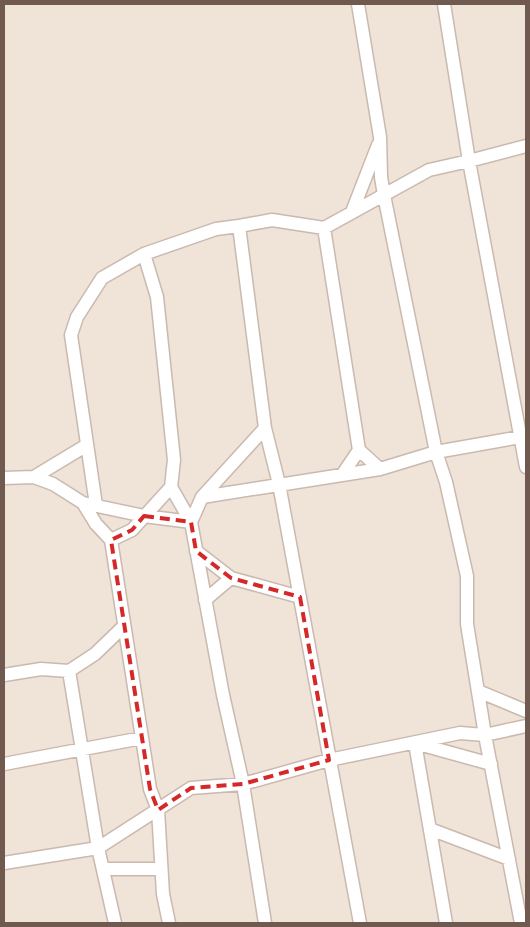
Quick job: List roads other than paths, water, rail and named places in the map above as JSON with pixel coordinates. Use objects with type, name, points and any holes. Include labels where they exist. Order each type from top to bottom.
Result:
[{"type":"street","points":[[358,4],[380,138],[381,177],[384,195],[436,452],[446,482],[467,576],[467,624],[485,735],[521,923]]},
{"type":"street","points":[[444,4],[469,161],[524,437],[526,467]]},
{"type":"street","points":[[352,212],[380,138]]},
{"type":"street","points":[[169,923],[163,894],[158,810],[150,789],[111,540],[96,524],[90,504],[87,445],[71,335],[77,317],[102,278],[144,254],[216,229],[272,220],[324,228],[429,170],[526,146]]},
{"type":"street","points":[[239,226],[265,428],[279,484],[360,923]]},
{"type":"street","points":[[324,228],[359,450],[380,469]]},
{"type":"street","points":[[144,254],[157,297],[174,460],[171,487],[191,522],[223,695],[243,784],[265,923]]},
{"type":"street","points":[[191,522],[202,497],[265,428]]},
{"type":"street","points":[[202,497],[380,469],[436,452],[524,437]]},
{"type":"street","points":[[34,477],[87,445]]},
{"type":"street","points":[[342,475],[359,450]]},
{"type":"street","points":[[4,478],[34,477],[53,484],[90,504],[144,516],[191,522]]},
{"type":"street","points":[[111,540],[132,530],[171,487]]},
{"type":"street","points":[[196,551],[231,578],[300,597]]},
{"type":"street","points":[[205,600],[231,578]]},
{"type":"street","points":[[4,675],[41,669],[70,670],[96,654],[124,626]]},
{"type":"street","points":[[70,670],[98,848],[114,923]]},
{"type":"street","points":[[478,691],[526,711]]},
{"type":"street","points":[[4,863],[98,848],[191,788],[243,784],[329,760],[460,733],[485,735],[526,726]]},
{"type":"street","points":[[4,764],[142,738]]},
{"type":"street","points":[[414,743],[491,764]]},
{"type":"street","points":[[414,743],[446,923]]},
{"type":"street","points":[[430,829],[509,858]]},
{"type":"street","points":[[103,869],[161,869]]}]
